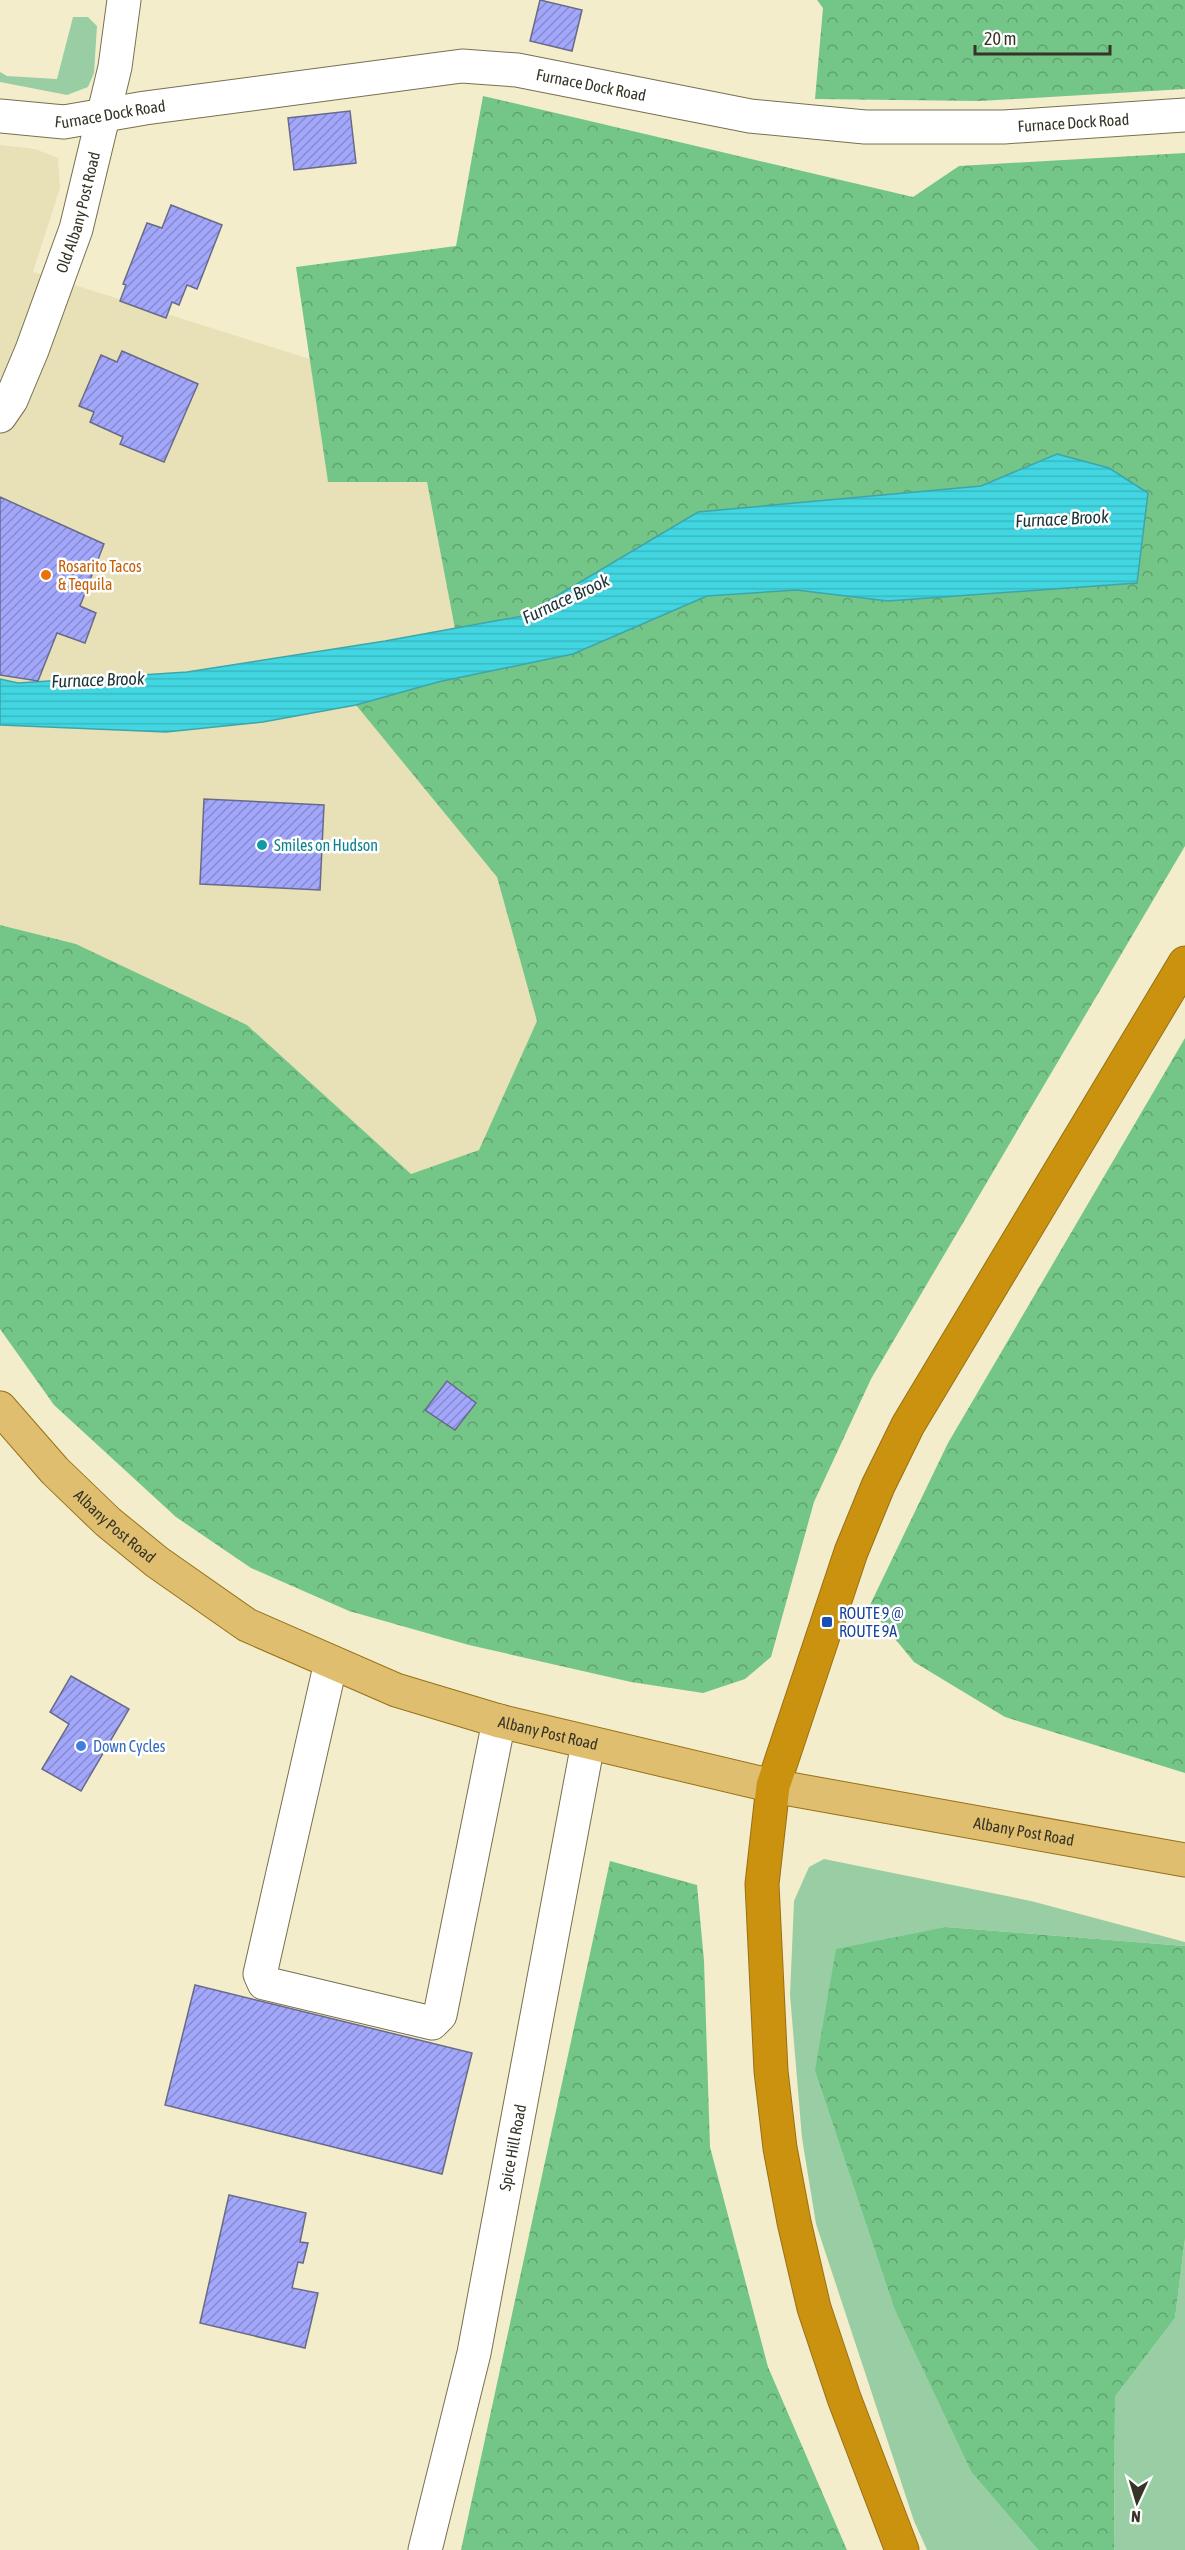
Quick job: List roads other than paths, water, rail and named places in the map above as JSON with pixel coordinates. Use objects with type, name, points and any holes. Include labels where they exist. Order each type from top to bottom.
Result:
[{"type":"highway","points":[[902,2550],[852,2419],[814,2308],[780,2148],[771,2071],[762,1884],[773,1786],[851,1552],[878,1486],[908,1425],[1185,963]]},
{"type":"main road","name":"Albany Post Road","points":[[0,1408],[56,1471],[108,1522],[157,1562],[247,1625],[396,1690],[499,1721],[773,1786],[1185,1860]]},
{"type":"street","name":"Old Albany Post Road","points":[[0,416],[11,400],[32,350],[76,229],[115,67],[124,0]]},
{"type":"street","name":"Furnace Dock Road","points":[[0,116],[64,122],[333,82],[462,66],[517,70],[750,116],[865,127],[1004,127],[1185,115]]},
{"type":"street","points":[[331,1662],[260,1974],[264,1983],[432,2023],[440,2015],[499,1721]]},
{"type":"street","name":"Spice Hill Road","points":[[425,2550],[474,2353],[588,1743]]},
{"type":"water","name":"Furnace Brook","points":[[1057,454],[1109,468],[1148,493],[1137,583],[888,601],[796,590],[707,596],[573,654],[438,682],[356,705],[263,722],[166,732],[0,725],[0,679],[18,683],[187,672],[385,641],[523,616],[698,512],[981,486]]},
{"type":"place","name":"Rosarito Tacos & Tequila","points":[[46,575]]},
{"type":"place","name":"Smiles on Hudson","points":[[262,845]]},
{"type":"place","name":"ROUTE 9 @ ROUTE 9A","points":[[827,1622]]},
{"type":"place","name":"Down Cycles","points":[[81,1746]]}]
